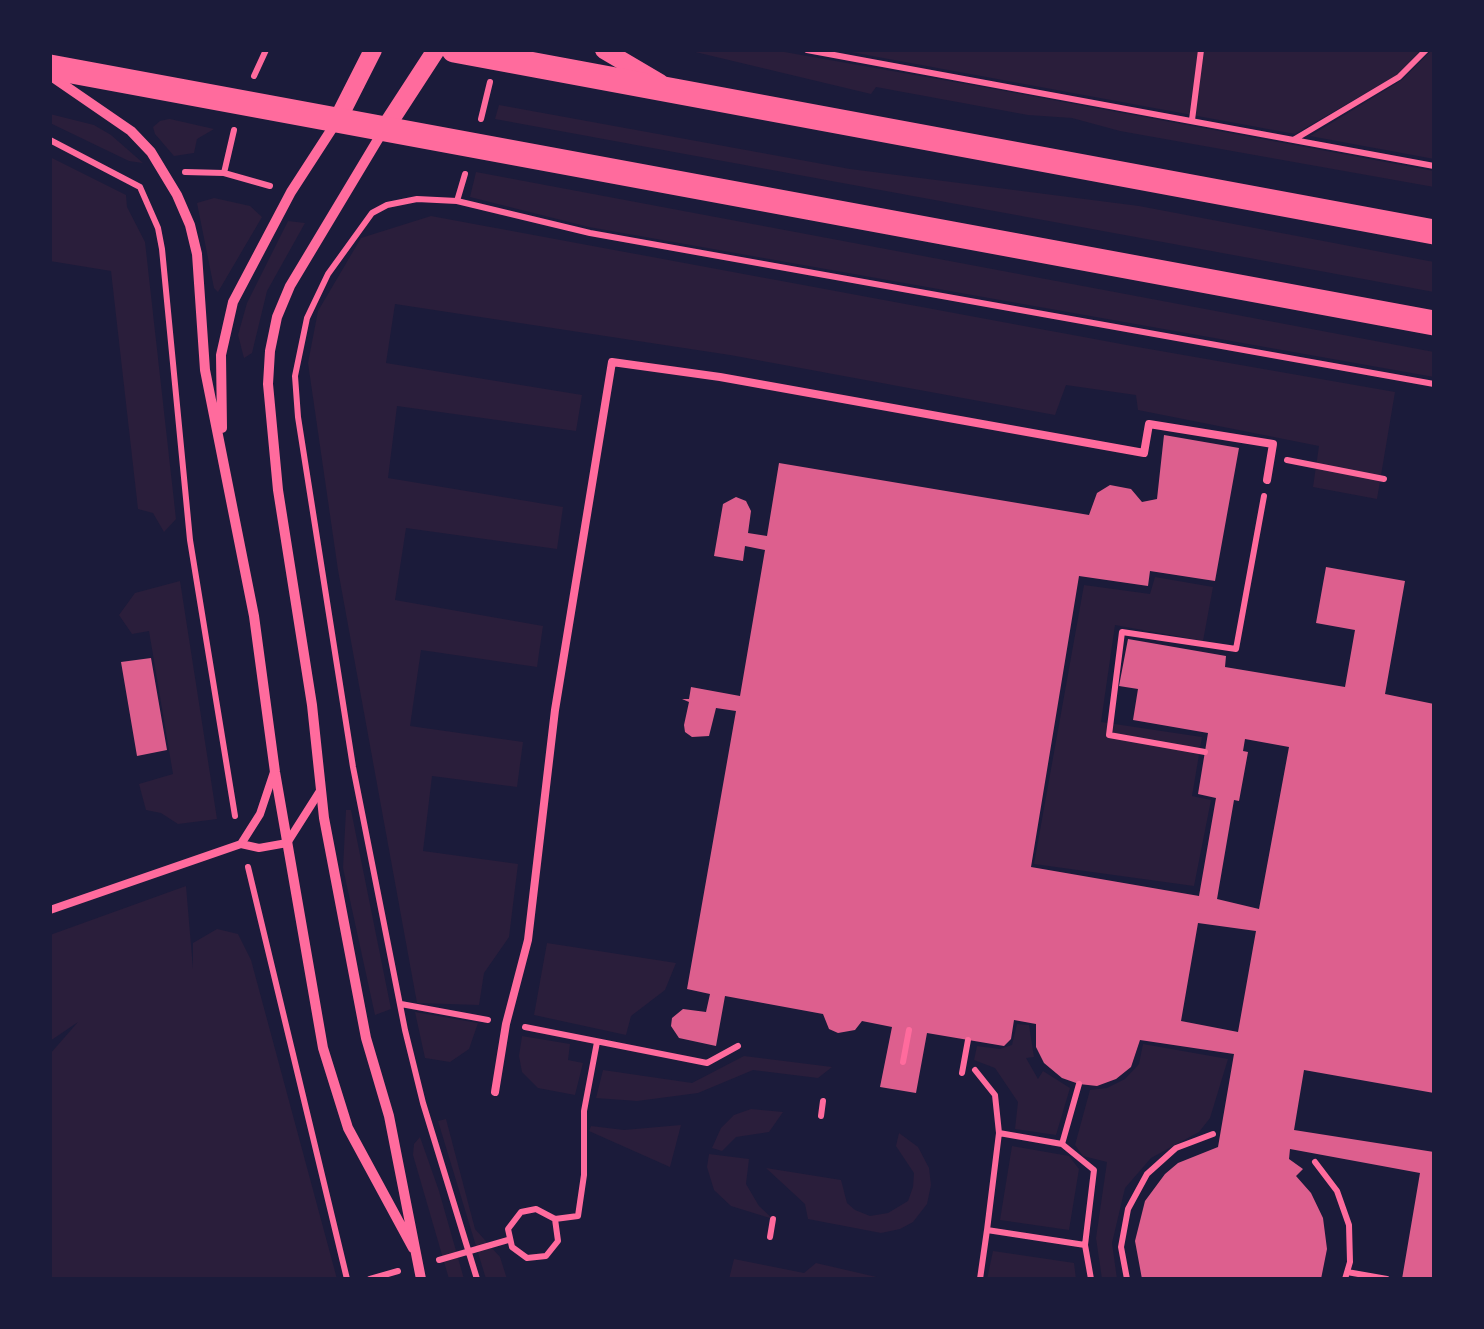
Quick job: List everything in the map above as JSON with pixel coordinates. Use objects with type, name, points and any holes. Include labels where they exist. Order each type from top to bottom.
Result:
[{"type":"main road","points":[[454,50],[1434,232]]},
{"type":"main road","points":[[50,67],[1434,323]]},
{"type":"street","points":[[223,454],[221,354],[232,302],[291,192],[337,121],[373,50]]},
{"type":"street","points":[[422,1279],[389,1116],[366,1038],[321,789],[270,425],[270,351],[277,317],[290,286],[436,50]]},
{"type":"street","points":[[604,50],[670,88]]},
{"type":"street","points":[[50,75],[131,131],[151,152],[178,195],[197,254],[205,370],[254,616],[274,772],[310,984],[348,1128],[413,1248]]},
{"type":"lane","points":[[494,1092],[506,1024],[528,940],[555,710],[612,362],[720,377],[1144,453],[1149,424],[1273,444],[1267,480]]},
{"type":"lane","points":[[241,844],[260,814],[274,772]]},
{"type":"lane","points":[[50,910],[241,844],[259,848],[287,843],[321,789]]},
{"type":"path","points":[[807,50],[1434,166]]},
{"type":"path","points":[[1192,120],[1201,50]]},
{"type":"path","points":[[1294,140],[1399,77],[1426,50]]},
{"type":"path","points":[[482,116],[486,100]]},
{"type":"path","points":[[224,173],[233,132]]},
{"type":"path","points":[[50,140],[140,188],[158,228],[190,540],[241,844],[348,1279]]},
{"type":"path","points":[[457,201],[466,171]]},
{"type":"path","points":[[182,172],[224,173],[278,190]]},
{"type":"path","points":[[478,1279],[424,1103],[401,1004],[353,767],[295,376],[299,346],[317,292],[372,214],[417,199],[457,201],[590,233],[1434,384]]},
{"type":"path","points":[[1271,457],[1384,479]]},
{"type":"path","points":[[1206,752],[1109,736],[1122,632],[1236,649],[1267,480]]},
{"type":"path","points":[[401,1004],[707,1063],[738,1046]]},
{"type":"path","points":[[904,1062],[910,1030]]},
{"type":"path","points":[[962,1074],[968,1040]]},
{"type":"path","points":[[555,1219],[558,1242],[546,1256],[527,1258],[512,1247],[508,1230],[521,1212],[536,1208],[555,1219],[578,1216],[584,1175],[584,1111],[596,1042]]},
{"type":"path","points":[[975,1070],[995,1095],[999,1133],[980,1279]]},
{"type":"path","points":[[1062,1144],[1079,1084]]},
{"type":"path","points":[[820,1116],[823,1100]]},
{"type":"path","points":[[999,1133],[1062,1144],[1094,1170],[1084,1245],[1091,1279]]},
{"type":"path","points":[[1127,1279],[1121,1247],[1128,1209],[1147,1174],[1176,1148],[1213,1134]]},
{"type":"path","points":[[1315,1162],[1337,1191],[1349,1226],[1350,1262],[1346,1276],[1387,1279]]},
{"type":"path","points":[[770,1237],[772,1218]]},
{"type":"path","points":[[987,1230],[1084,1245]]},
{"type":"shaded area","points":[[687,50],[773,50],[983,87],[1434,171],[1434,187],[1120,131],[1072,118],[1028,115],[876,87],[871,94]]},
{"type":"shaded area","points":[[840,50],[1421,50],[1397,75],[1295,134]]},
{"type":"shaded area","points":[[1432,50],[1434,159],[1310,136],[1402,80]]},
{"type":"shaded area","points":[[499,105],[850,169],[1139,206],[1434,262],[1434,292],[495,119]]},
{"type":"shaded area","points":[[50,114],[94,125],[143,163],[129,161],[50,123]]},
{"type":"shaded area","points":[[169,119],[214,129],[197,139],[194,153],[174,156],[153,127]]},
{"type":"shaded area","points":[[50,157],[126,195],[127,207],[145,242],[176,519],[164,532],[153,513],[138,509],[111,271],[50,261]]},
{"type":"shaded area","points":[[476,172],[1434,352],[1434,377],[589,227],[470,197]]},
{"type":"shaded area","points":[[214,198],[250,206],[262,217],[218,292],[197,203]]},
{"type":"shaded area","points":[[431,216],[1395,392],[1377,499],[1313,487],[1319,446],[1138,410],[1136,395],[1066,385],[1055,415],[730,355],[395,304],[386,363],[582,395],[576,431],[397,406],[388,478],[563,507],[557,549],[406,528],[395,600],[543,626],[537,667],[421,650],[410,726],[523,742],[517,787],[432,776],[423,851],[518,864],[509,937],[484,973],[479,1005],[417,1003],[338,570],[308,363],[318,311],[361,238]]},
{"type":"shaded area","points":[[288,221],[305,223],[267,291],[252,353],[244,358],[238,335],[247,303]]},
{"type":"shaded area","points":[[1155,577],[1213,587],[1203,641],[1115,625],[1101,722],[1202,737],[1192,796],[1211,800],[1194,886],[1034,864],[1084,585],[1150,594]]},
{"type":"shaded area","points":[[180,581],[217,819],[178,824],[161,813],[146,810],[139,784],[173,774],[149,631],[132,634],[119,615],[135,593]]},
{"type":"shaded area","points":[[346,810],[351,810],[391,1009],[375,1015],[343,868]]},
{"type":"shaded area","points":[[186,886],[193,969],[193,943],[217,929],[238,934],[251,960],[337,1279],[50,1279],[50,1054],[78,1022],[50,1041],[50,935]]},
{"type":"shaded area","points":[[547,943],[676,963],[665,990],[631,1016],[626,1035],[534,1015]]},
{"type":"shaded area","points":[[415,1012],[478,1023],[469,1049],[450,1062],[425,1058]]},
{"type":"shaded area","points":[[1017,1024],[1029,1025],[1034,1057],[1026,1058],[1038,1079],[1043,1071],[1070,1088],[1056,1135],[1015,1129],[1018,1102],[995,1068],[974,1060],[977,1046],[1000,1049],[1012,1045]]},
{"type":"shaded area","points":[[522,1036],[570,1044],[568,1060],[583,1063],[575,1095],[538,1088],[522,1072]]},
{"type":"shaded area","points":[[1143,1044],[1228,1059],[1210,1118],[1199,1132],[1151,1158],[1125,1188],[1112,1243],[1117,1279],[1102,1279],[1096,1238],[1107,1162],[1083,1156],[1075,1145],[1090,1090],[1107,1088],[1125,1079],[1139,1064]]},
{"type":"shaded area","points":[[744,1056],[832,1067],[818,1078],[753,1070],[698,1093],[637,1101],[596,1098],[603,1070],[692,1083]]},
{"type":"shaded area","points":[[751,1109],[783,1112],[769,1132],[736,1137],[722,1151],[712,1148],[721,1128],[734,1115]]},
{"type":"shaded area","points":[[446,1119],[475,1229],[500,1257],[507,1279],[486,1279],[438,1121]]},
{"type":"shaded area","points":[[681,1125],[670,1167],[589,1131],[591,1126],[624,1130]]},
{"type":"shaded area","points":[[899,1133],[918,1147],[929,1168],[931,1185],[927,1204],[913,1222],[900,1229],[881,1233],[808,1219],[805,1204],[766,1168],[841,1180],[847,1203],[855,1210],[870,1216],[888,1213],[908,1201],[913,1187],[914,1173],[896,1146]]},
{"type":"shaded area","points":[[420,1137],[464,1279],[449,1279],[413,1155],[414,1144]]},
{"type":"shaded area","points":[[1012,1146],[1069,1156],[1079,1169],[1069,1230],[1000,1220]]},
{"type":"shaded area","points":[[709,1154],[749,1159],[746,1184],[759,1206],[773,1219],[731,1206],[714,1190],[707,1167]]},
{"type":"shaded area","points":[[993,1251],[1074,1263],[1076,1279],[987,1279]]},
{"type":"shaded area","points":[[734,1259],[804,1273],[816,1263],[885,1279],[729,1279]]},
{"type":"building","points":[[1164,435],[1239,448],[1215,581],[1150,571],[1148,586],[1079,576],[1031,867],[1199,896],[1216,798],[1198,794],[1208,733],[1133,720],[1138,689],[1119,686],[1128,639],[1226,656],[1225,667],[1345,687],[1355,630],[1316,623],[1326,567],[1405,581],[1385,694],[1434,704],[1434,1093],[1304,1070],[1294,1130],[1434,1152],[1434,1279],[1402,1279],[1420,1173],[1290,1149],[1289,1159],[1303,1169],[1296,1176],[1311,1193],[1323,1218],[1327,1249],[1321,1279],[1142,1279],[1135,1241],[1145,1201],[1178,1163],[1218,1147],[1234,1054],[1140,1040],[1131,1067],[1116,1079],[1097,1086],[1079,1084],[1062,1078],[1044,1063],[1036,1047],[1036,1024],[1014,1020],[1011,1039],[1004,1046],[927,1033],[916,1093],[880,1087],[892,1027],[862,1021],[855,1030],[838,1033],[829,1029],[823,1014],[725,996],[716,1046],[679,1038],[671,1026],[672,1018],[683,1009],[706,1012],[710,994],[687,989],[736,711],[716,708],[709,736],[692,737],[685,732],[684,725],[689,702],[682,699],[689,699],[691,687],[740,696],[765,550],[745,546],[743,561],[714,556],[723,504],[736,497],[746,501],[751,511],[748,533],[767,536],[779,463],[1089,515],[1097,493],[1110,485],[1131,489],[1142,502],[1157,499]],"holes":[[[1245,739],[1289,747],[1259,909],[1217,899],[1234,800],[1239,801],[1248,752],[1243,751]],[[1198,923],[1256,931],[1238,1032],[1181,1021]]]},
{"type":"building","points":[[151,658],[167,750],[137,756],[121,662]]}]
